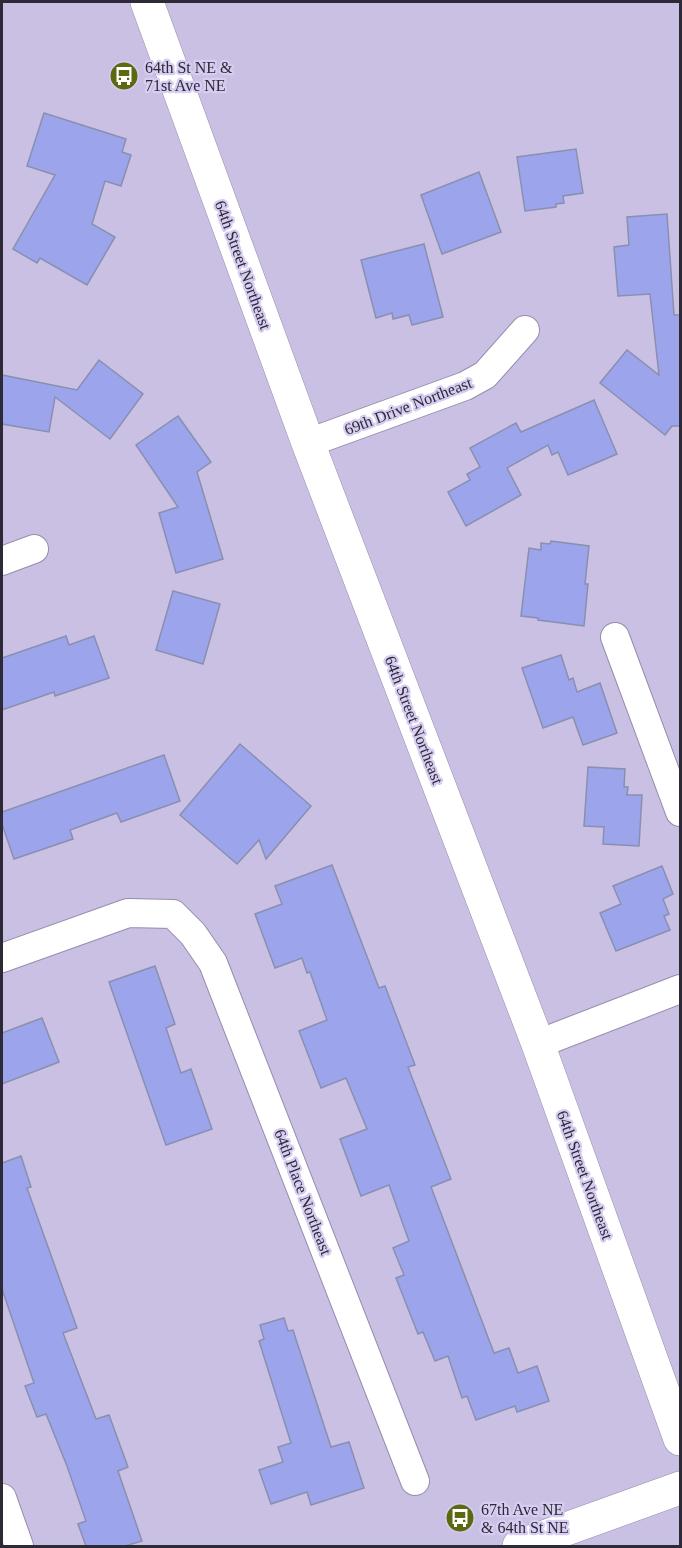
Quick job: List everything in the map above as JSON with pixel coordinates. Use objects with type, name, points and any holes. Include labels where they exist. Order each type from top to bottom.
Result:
[{"type":"main road","name":"64th Street Northeast","points":[[147,2],[308,443],[538,1044],[681,1439]]},
{"type":"main road","points":[[519,1546],[681,1488]]},
{"type":"street","name":"69th Drive Northeast","points":[[308,443],[465,386],[485,375],[525,330]]},
{"type":"street","points":[[2,561],[34,549]]},
{"type":"street","points":[[615,637],[681,812]]},
{"type":"street","name":"64th Place Northeast","points":[[2,958],[128,913],[173,914],[193,934],[213,963],[415,1481]]},
{"type":"street","points":[[538,1044],[681,989]]},
{"type":"street","points":[[2,1498],[19,1546]]},
{"type":"building","points":[[44,113],[126,139],[122,152],[131,155],[121,186],[105,181],[92,224],[115,237],[87,285],[40,258],[37,263],[13,249],[55,175],[27,166]]},
{"type":"building","points":[[576,149],[583,193],[563,196],[564,203],[556,204],[556,207],[525,211],[517,157]]},
{"type":"building","points":[[479,172],[501,232],[442,254],[421,195]]},
{"type":"building","points":[[667,214],[674,315],[681,315],[681,426],[672,426],[665,435],[600,383],[627,350],[659,375],[650,294],[618,296],[614,247],[629,245],[627,217]]},
{"type":"building","points":[[424,244],[443,317],[412,325],[409,315],[393,319],[392,313],[376,318],[361,260]]},
{"type":"building","points":[[99,360],[143,394],[110,439],[55,397],[49,432],[2,424],[2,375],[77,390]]},
{"type":"building","points":[[594,400],[617,454],[568,475],[558,452],[552,455],[548,445],[507,468],[521,495],[466,526],[448,492],[470,480],[467,474],[480,467],[470,448],[516,423],[521,432]]},
{"type":"building","points":[[178,416],[211,462],[197,472],[223,559],[176,573],[159,513],[178,507],[136,445]]},
{"type":"building","points":[[551,541],[589,546],[584,626],[521,616],[529,548],[541,550],[541,543],[550,544]]},
{"type":"building","points":[[173,591],[220,604],[203,664],[156,650]]},
{"type":"building","points":[[66,636],[69,645],[94,636],[109,678],[55,696],[54,692],[2,710],[2,658]]},
{"type":"building","points":[[561,655],[569,680],[573,678],[577,692],[600,683],[617,733],[583,745],[573,717],[543,728],[522,668]]},
{"type":"building","points":[[240,744],[311,806],[266,859],[259,840],[237,864],[180,815]]},
{"type":"building","points":[[164,755],[180,801],[121,822],[117,813],[70,830],[73,839],[14,859],[2,824],[2,812]]},
{"type":"building","points":[[588,767],[625,769],[624,787],[628,787],[627,795],[642,795],[639,846],[603,844],[604,827],[584,826]]},
{"type":"building","points":[[332,865],[379,988],[385,986],[415,1065],[408,1067],[451,1179],[431,1187],[494,1353],[509,1348],[518,1373],[537,1366],[549,1401],[517,1412],[515,1406],[476,1420],[467,1396],[462,1398],[448,1356],[435,1361],[423,1332],[418,1334],[396,1278],[404,1275],[393,1248],[409,1241],[389,1185],[361,1196],[340,1139],[367,1129],[346,1078],[321,1088],[299,1031],[327,1020],[310,972],[307,973],[302,958],[275,968],[255,914],[282,904],[275,886]]},
{"type":"building","points":[[662,866],[673,894],[663,899],[669,914],[664,916],[670,930],[616,951],[600,913],[621,904],[613,886]]},
{"type":"building","points":[[155,966],[175,1024],[166,1028],[181,1073],[191,1069],[212,1129],[166,1145],[109,982]]},
{"type":"building","points":[[42,1018],[59,1062],[2,1084],[2,1033]]},
{"type":"building","points":[[21,1156],[31,1187],[27,1188],[77,1328],[63,1333],[96,1419],[109,1415],[128,1467],[118,1471],[142,1541],[125,1546],[86,1546],[78,1524],[86,1521],[67,1466],[46,1414],[37,1417],[25,1386],[34,1383],[2,1289],[2,1163]]},
{"type":"building","points":[[284,1318],[288,1331],[293,1330],[331,1447],[349,1442],[364,1488],[311,1505],[307,1492],[271,1504],[259,1470],[283,1462],[278,1447],[291,1443],[259,1341],[264,1339],[260,1325]]},
{"type":"place","name":"64th St NE & 71st Ave NE","points":[[124,76]]},
{"type":"place","name":"67th Ave NE & 64th St NE","points":[[460,1518]]}]
